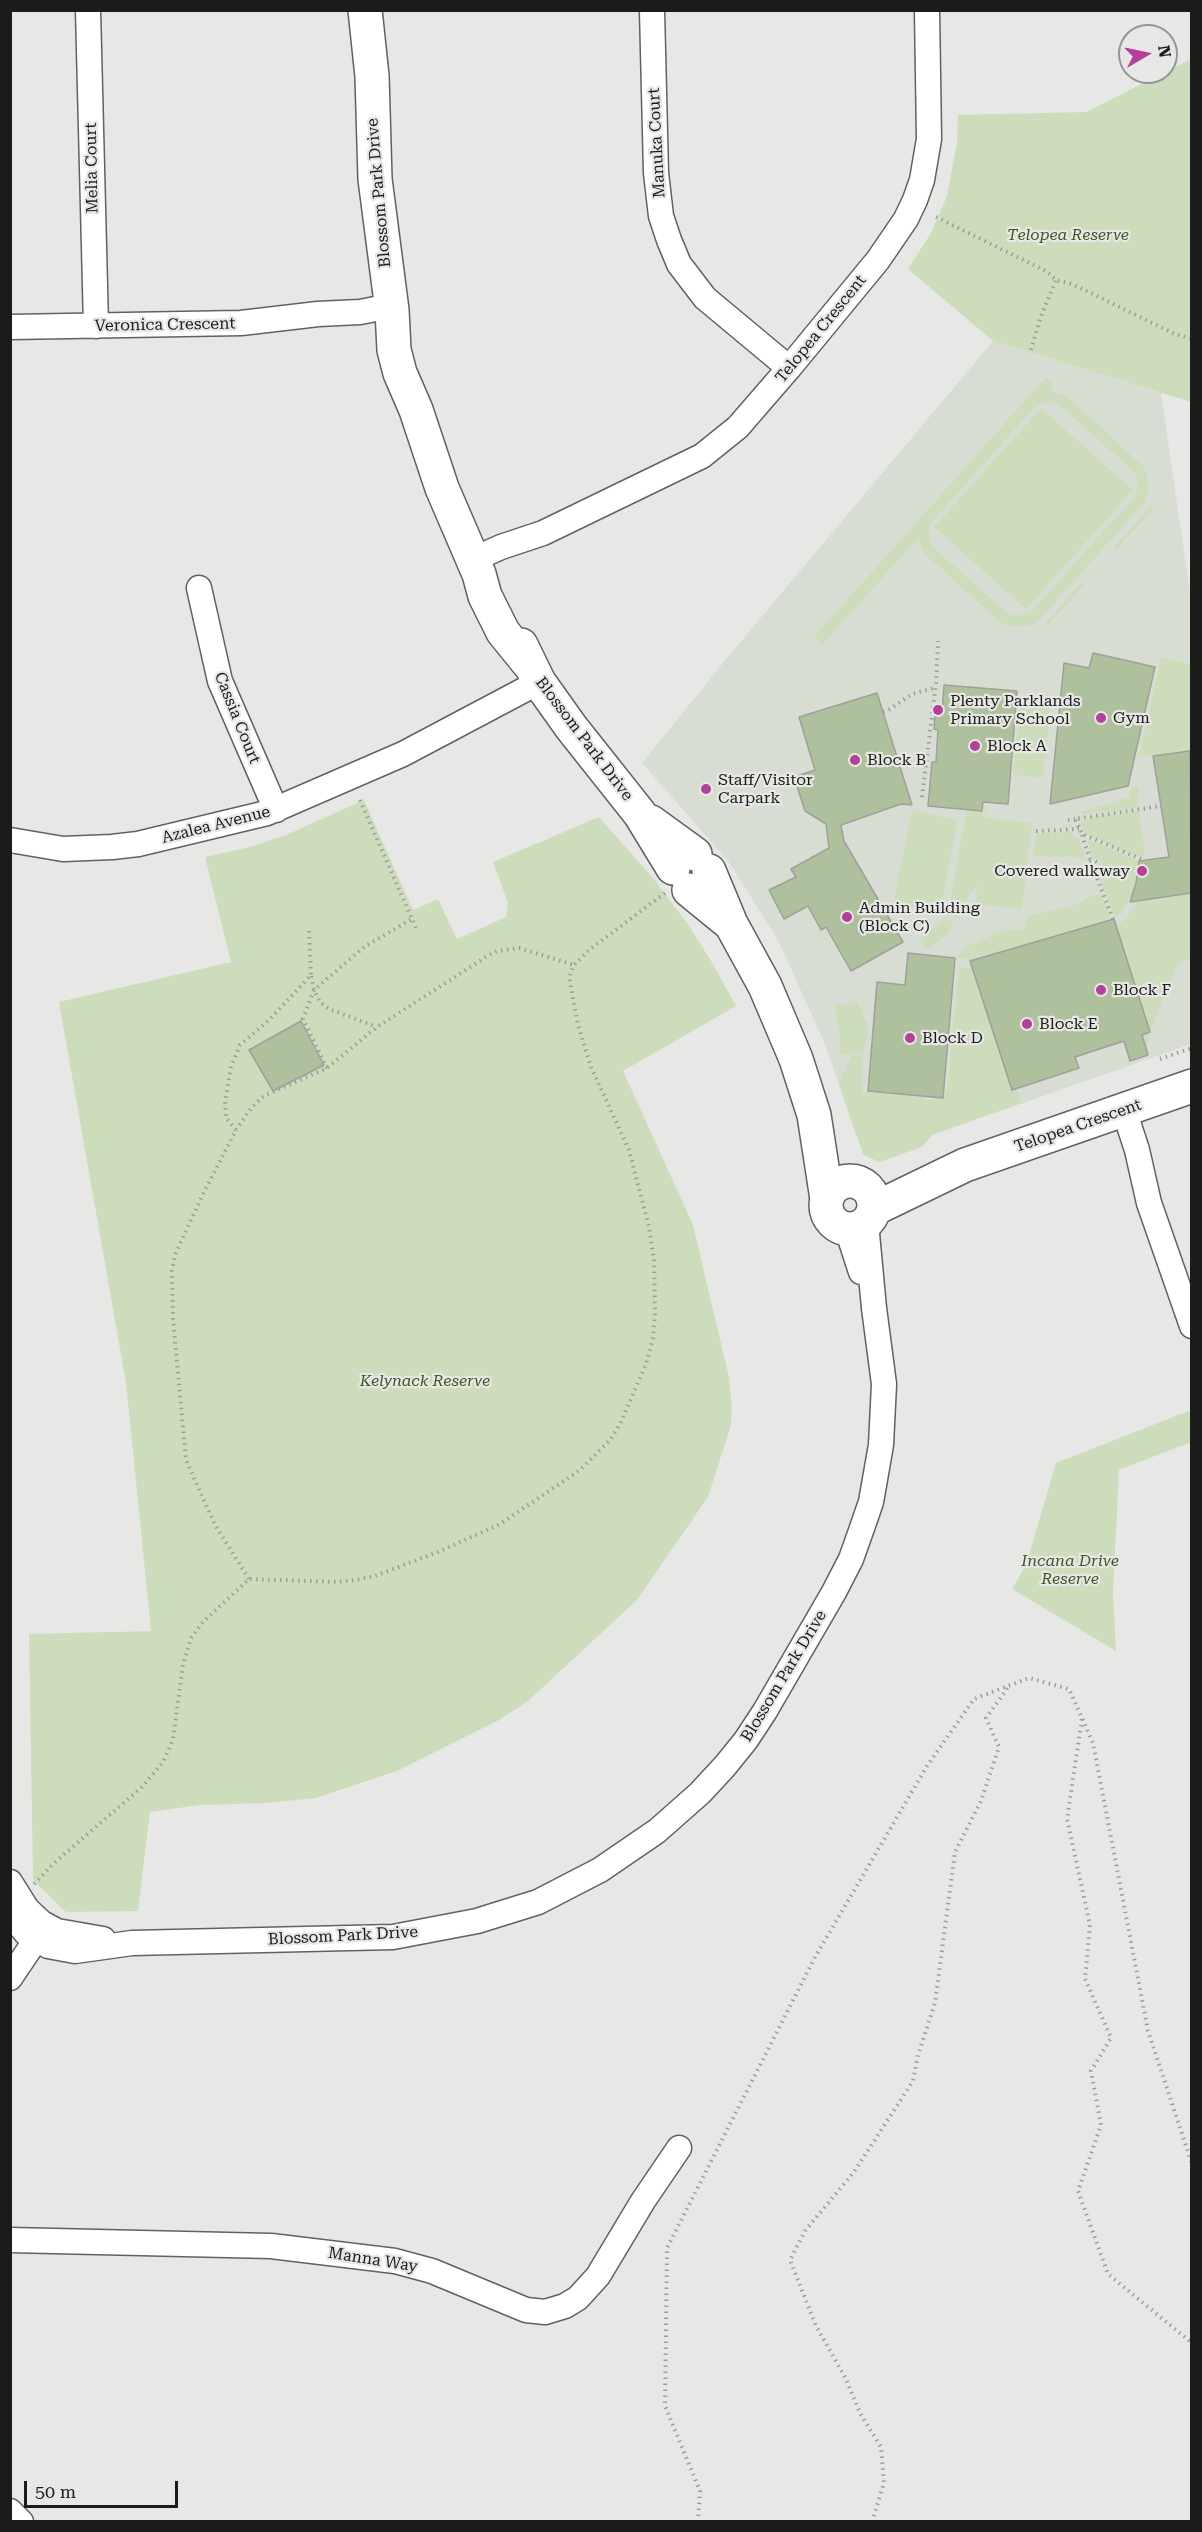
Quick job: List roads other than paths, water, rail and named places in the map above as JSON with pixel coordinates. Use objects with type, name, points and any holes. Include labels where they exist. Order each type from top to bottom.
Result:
[{"type":"street","name":"Melia Court","points":[[88,10],[96,326]]},
{"type":"street","name":"Blossom Park Drive","points":[[13,1897],[27,1910],[28,1936],[57,1931],[132,1943],[365,1939],[438,1930],[477,1921],[508,1913],[565,1890],[631,1850],[680,1812],[725,1766],[765,1711],[834,1592],[859,1538],[876,1473],[883,1416],[882,1359],[855,1204],[814,1115],[781,1022],[750,956],[731,924],[686,875],[578,736],[533,672],[503,605],[476,568],[442,488],[416,410],[405,347],[390,303],[375,178],[372,76],[365,10]]},
{"type":"street","name":"Blossom Park Drive","points":[[372,76],[376,10]]},
{"type":"street","name":"Manuka Court","points":[[652,10],[656,174],[661,216],[669,240],[679,264],[705,298],[789,368]]},
{"type":"street","name":"Telopea Crescent","points":[[476,568],[501,547],[543,533],[702,456],[738,427],[878,260],[906,219],[922,180],[929,139],[927,10]]},
{"type":"street","name":"Veronica Crescent","points":[[10,327],[241,323],[318,314],[358,300],[390,303]]},
{"type":"street","name":"Cassia Court","points":[[199,588],[220,681],[276,810]]},
{"type":"street","name":"Azalea Avenue","points":[[10,840],[63,849],[112,847],[169,837],[244,820],[276,810],[441,735],[473,716],[505,686],[533,672]]},
{"type":"street","name":"Telopea Crescent","points":[[855,1204],[1191,1086]]},
{"type":"street","points":[[1117,1112],[1126,1154],[1149,1203],[1191,1326]]},
{"type":"street","points":[[10,1978],[28,1936]]},
{"type":"street","name":"Manna Way","points":[[10,2240],[271,2246],[395,2261],[432,2271],[526,2310],[545,2312],[566,2306],[578,2298],[598,2276],[643,2201],[679,2148]]},
{"type":"street","points":[[10,2511],[21,2522]]},
{"type":"place","name":"Plenty Parklands Primary School","points":[[938,710]]},
{"type":"place","name":"Gym","points":[[1101,718]]},
{"type":"place","name":"Block A","points":[[975,746]]},
{"type":"place","name":"Block B","points":[[855,760]]},
{"type":"place","name":"Staff/Visitor Carpark","points":[[706,789]]},
{"type":"place","name":"Covered walkway","points":[[1142,871]]},
{"type":"place","name":"Admin Building (Block C)","points":[[847,917]]},
{"type":"place","name":"Block F","points":[[1101,990]]},
{"type":"place","name":"Block E","points":[[1027,1024]]},
{"type":"place","name":"Block D","points":[[910,1038]]},
{"type":"park label","name":"Telopea Reserve","points":[[1068,235]]},
{"type":"park label","name":"Kelynack Reserve","points":[[425,1381]]},
{"type":"park label","name":"Incana Drive Reserve","points":[[1070,1570]]}]
